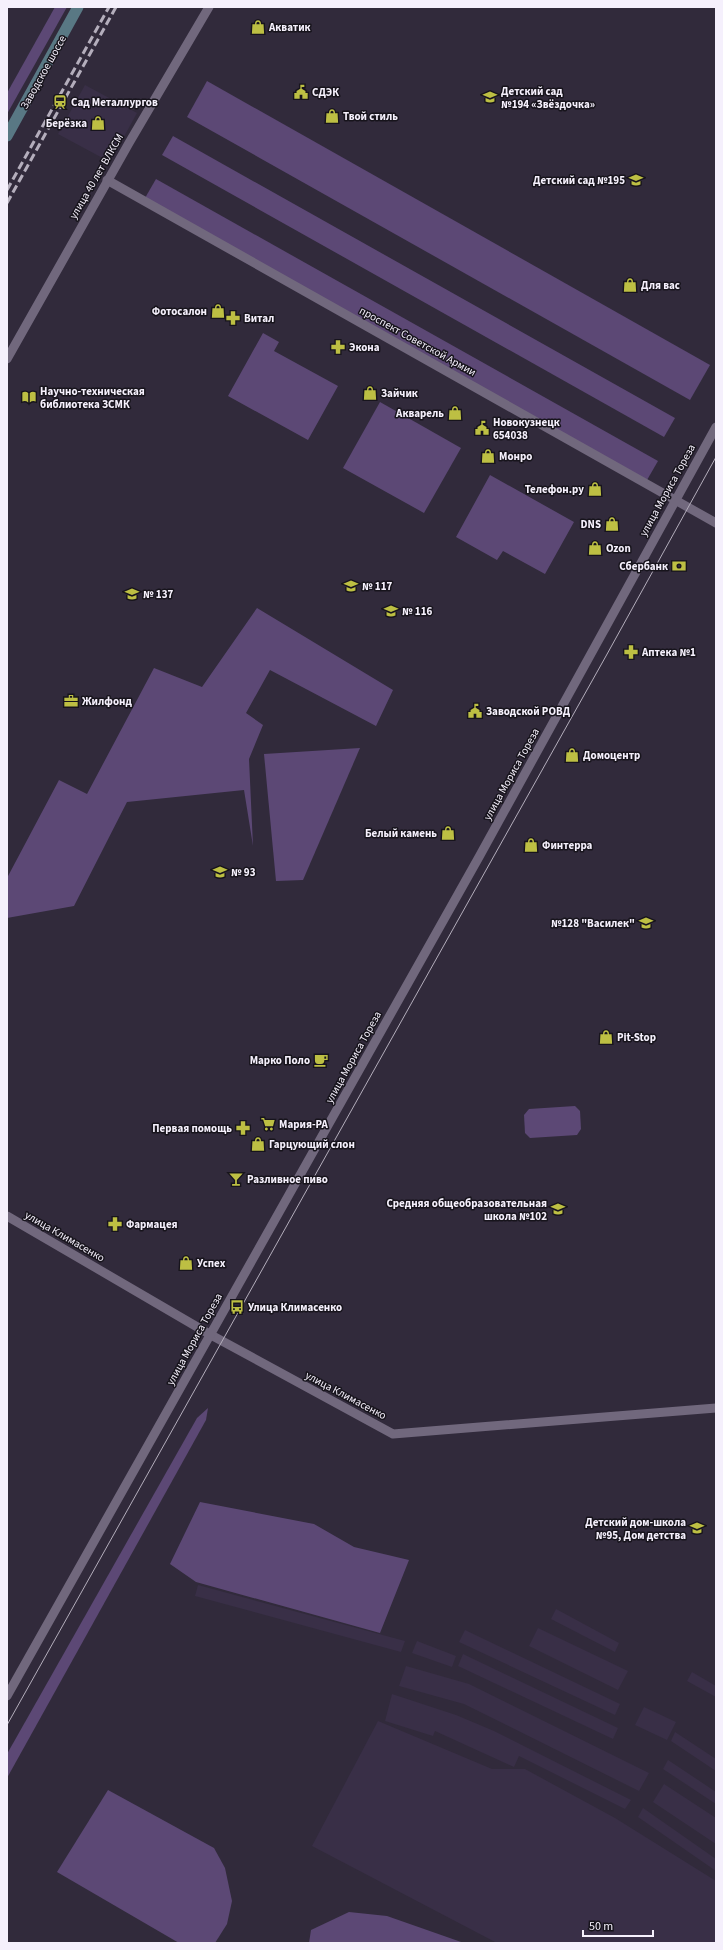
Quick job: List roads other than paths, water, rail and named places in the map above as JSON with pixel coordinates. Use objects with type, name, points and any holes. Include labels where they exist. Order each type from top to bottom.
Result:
[{"type":"main road","name":"Заводское шоссе","points":[[7,136],[78,7]]},
{"type":"street","name":"улица 40 лет ВЛКСМ","points":[[7,359],[107,180],[209,7]]},
{"type":"street","name":"проспект Советской Армии","points":[[107,180],[716,523]]},
{"type":"street","name":"улица Мориса Тореза","points":[[7,1696],[483,850],[716,427]]},
{"type":"street","name":"улица Климасенко","points":[[7,1216],[211,1335],[393,1434],[716,1408]]},
{"type":"tram line","points":[[7,1725],[716,457]]},
{"type":"railway","points":[[7,190],[109,7]]},
{"type":"railway","points":[[7,203],[116,7]]},
{"type":"place","name":"Акватик","points":[[258,27]]},
{"type":"place","name":"СДЭК","points":[[301,92]]},
{"type":"place","name":"Детский сад №194 «Звёздочка»","points":[[490,97]]},
{"type":"place","name":"Сад Металлургов","points":[[60,102]]},
{"type":"place","name":"Твой стиль","points":[[332,116]]},
{"type":"place","name":"Берёзка","points":[[98,123]]},
{"type":"place","name":"Детский сад №195","points":[[636,180]]},
{"type":"place","name":"Для вас","points":[[630,285]]},
{"type":"place","name":"Фотосалон","points":[[218,311]]},
{"type":"place","name":"Витал","points":[[233,318]]},
{"type":"place","name":"Экона","points":[[338,347]]},
{"type":"place","name":"Зайчик","points":[[370,393]]},
{"type":"place","name":"Научно-техническая библиотека ЗСМК","points":[[29,397]]},
{"type":"place","name":"Акварель","points":[[455,413]]},
{"type":"place","name":"Новокузнецк 654038","points":[[482,428]]},
{"type":"place","name":"Монро","points":[[488,456]]},
{"type":"place","name":"Телефон.ру","points":[[595,489]]},
{"type":"place","name":"DNS","points":[[612,524]]},
{"type":"place","name":"Ozon","points":[[595,548]]},
{"type":"place","name":"Сбербанк","points":[[679,566]]},
{"type":"place","name":"№ 117","points":[[351,586]]},
{"type":"place","name":"№ 137","points":[[132,594]]},
{"type":"place","name":"№ 116","points":[[391,611]]},
{"type":"place","name":"Аптека №1","points":[[631,652]]},
{"type":"place","name":"Жилфонд","points":[[71,701]]},
{"type":"place","name":"Заводской РОВД","points":[[475,711]]},
{"type":"place","name":"Домоцентр","points":[[572,755]]},
{"type":"place","name":"Белый камень","points":[[448,833]]},
{"type":"place","name":"Финтерра","points":[[531,845]]},
{"type":"place","name":"№ 93","points":[[220,872]]},
{"type":"place","name":"№128 \"Василек\"","points":[[646,923]]},
{"type":"place","name":"Pit-Stop","points":[[606,1037]]},
{"type":"place","name":"Марко Поло","points":[[321,1060]]},
{"type":"place","name":"Мария-РА","points":[[268,1124]]},
{"type":"place","name":"Первая помощь","points":[[243,1128]]},
{"type":"place","name":"Гарцующий слон","points":[[258,1144]]},
{"type":"place","name":"Разливное пиво","points":[[236,1179]]},
{"type":"place","name":"Средняя общеобразовательная школа №102","points":[[558,1209]]},
{"type":"place","name":"Фармацея","points":[[115,1224]]},
{"type":"place","name":"Успех","points":[[186,1263]]},
{"type":"place","name":"Улица Климасенко","points":[[237,1307]]},
{"type":"place","name":"Детский дом-школа №95, Дом детства","points":[[697,1528]]}]
